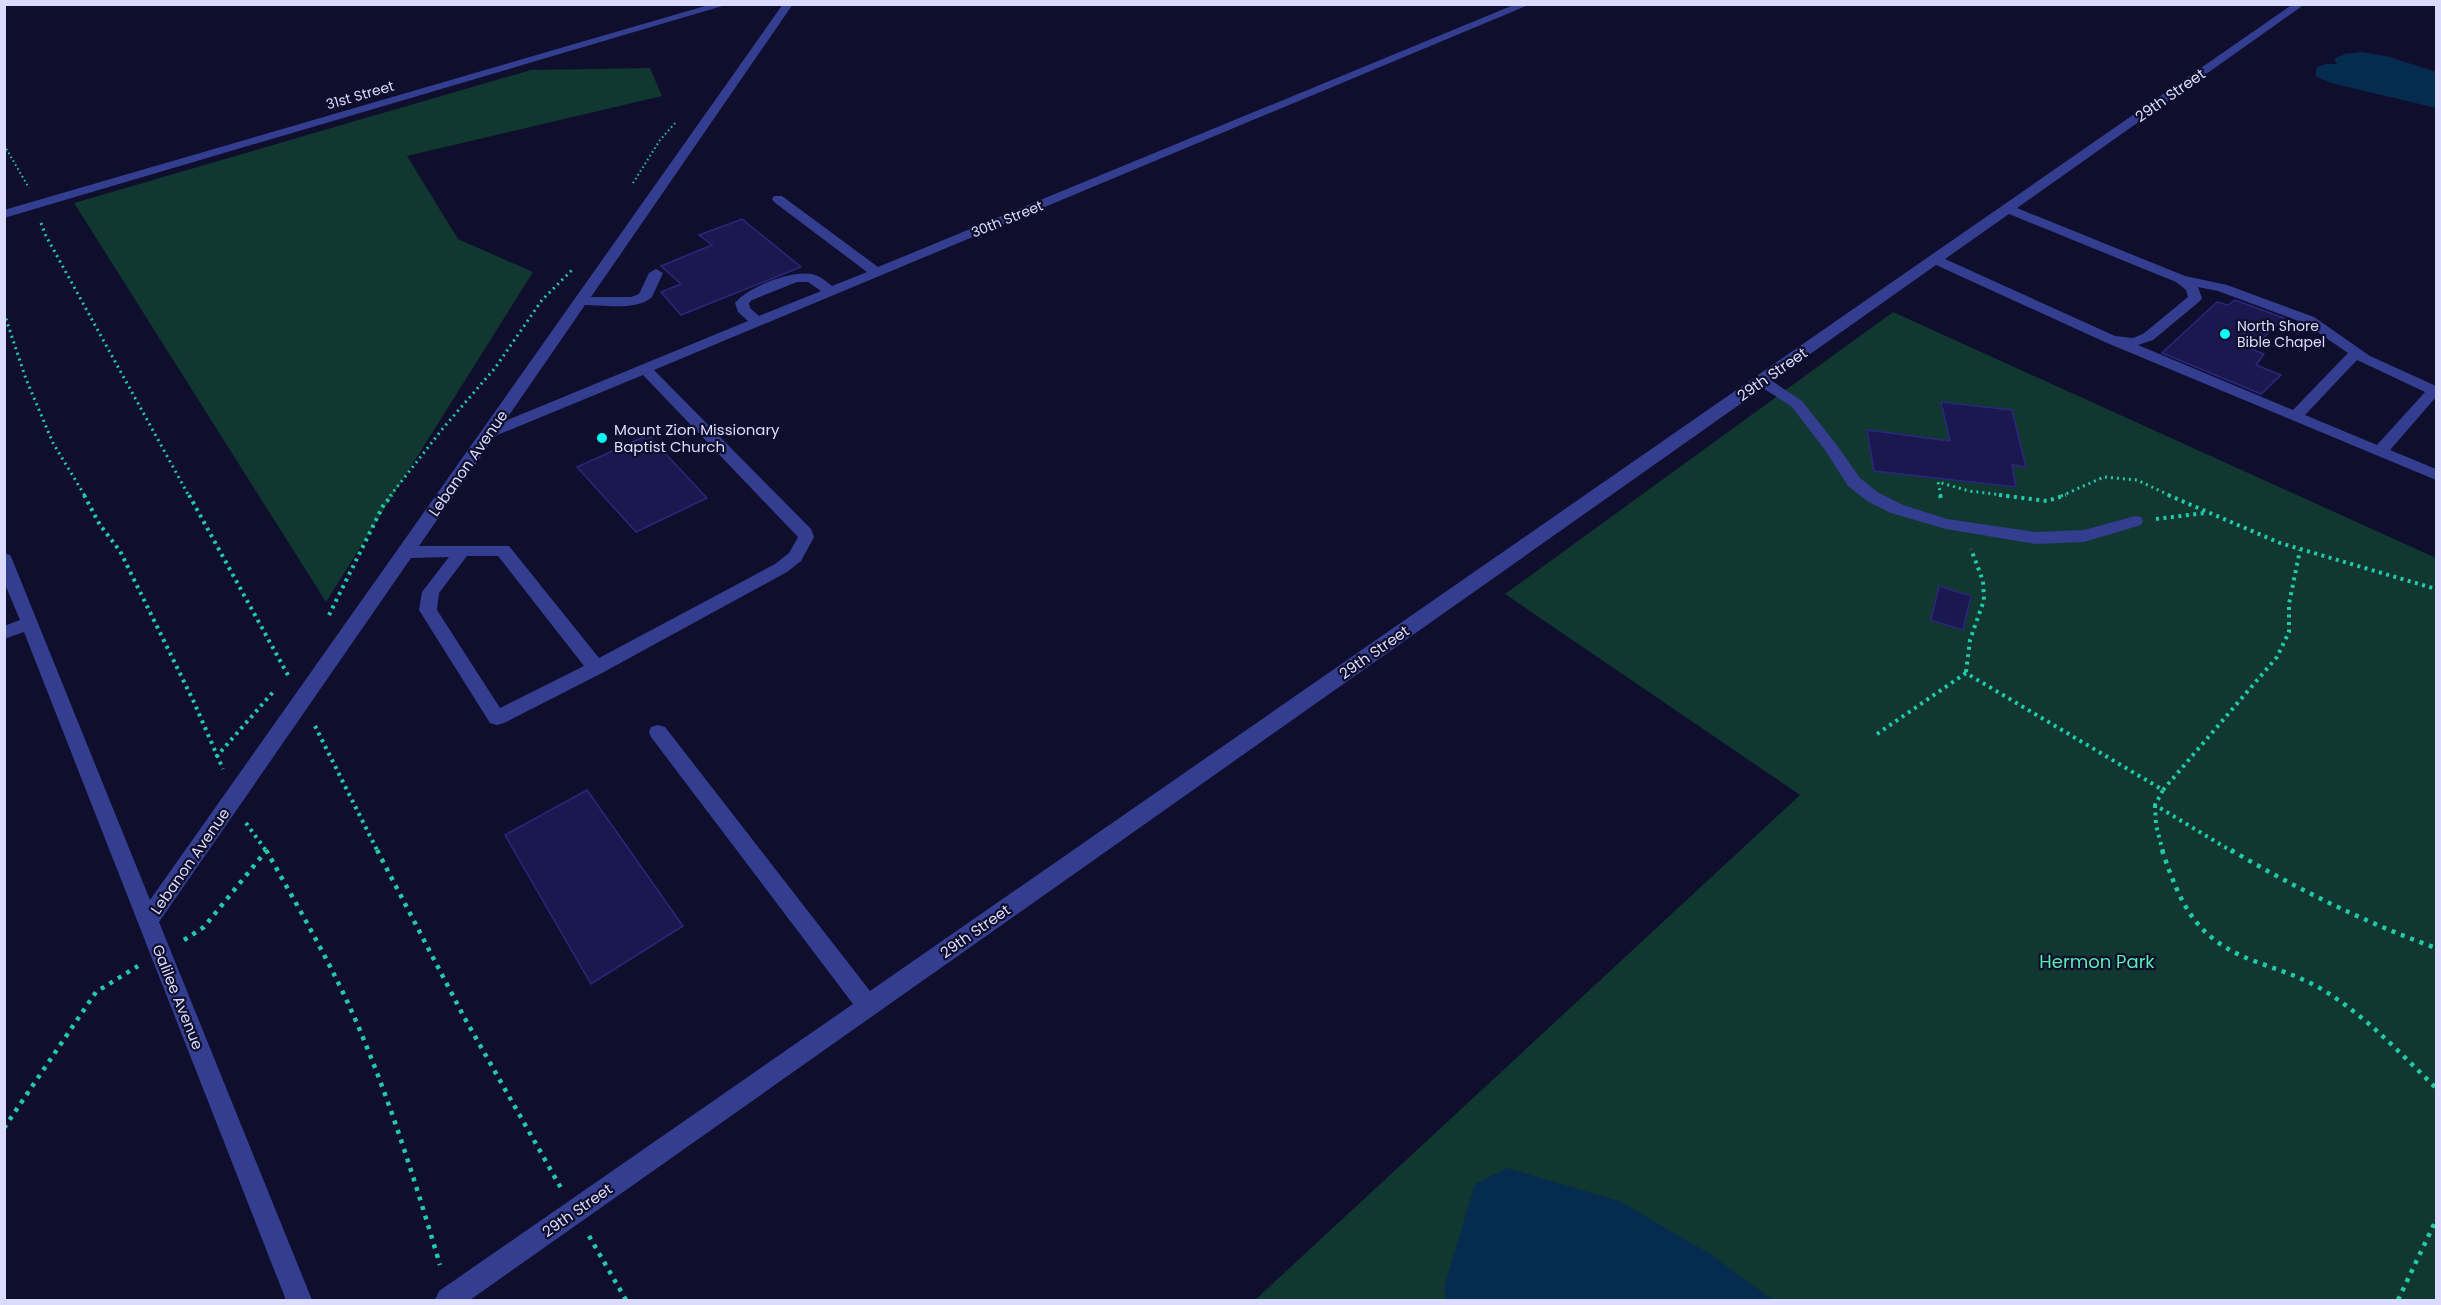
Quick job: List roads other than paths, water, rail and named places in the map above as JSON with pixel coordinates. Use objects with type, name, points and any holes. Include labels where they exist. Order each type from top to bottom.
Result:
[{"type":"street","name":"31st Street","points":[[4,214],[724,4]]},
{"type":"street","name":"Lebanon Avenue","points":[[148,921],[788,4]]},
{"type":"street","points":[[1491,4],[1509,12]]},
{"type":"street","name":"30th Street","points":[[489,433],[1526,4]]},
{"type":"street","name":"29th Street","points":[[447,1300],[2300,4]]},
{"type":"street","points":[[778,200],[877,273]]},
{"type":"street","points":[[2007,209],[2181,279],[2222,288],[2309,320],[2356,353],[2395,374],[2436,391],[2379,452]]},
{"type":"street","points":[[1935,260],[2112,340],[2436,475]]},
{"type":"street","points":[[581,301],[632,302],[645,297],[656,273]]},
{"type":"street","points":[[757,322],[743,309],[742,303],[747,297],[805,277],[814,279],[831,292]]},
{"type":"street","points":[[2112,340],[2134,342],[2148,337],[2195,298],[2192,288],[2181,279]]},
{"type":"street","points":[[2294,417],[2356,353]]},
{"type":"street","points":[[463,550],[431,592],[428,610],[497,718],[596,668],[781,568],[795,556],[806,537],[805,533],[645,369]]},
{"type":"street","points":[[1762,381],[1797,404],[1831,447],[1854,482],[1873,497],[1897,509],[1954,525],[2035,538],[2084,536],[2135,521]]},
{"type":"street","points":[[406,552],[503,550],[596,668]]},
{"type":"street","name":"Galilee Avenue","points":[[4,560],[299,1300]]},
{"type":"street","points":[[4,633],[30,623]]},
{"type":"street","points":[[658,732],[868,1006]]},
{"type":"water","points":[[2362,52],[2390,57],[2436,72],[2436,108],[2331,83],[2315,76],[2317,67],[2337,64],[2334,59],[2344,54]]},
{"type":"water","points":[[1507,1168],[1619,1201],[1710,1254],[1773,1300],[1446,1300],[1444,1288],[1475,1184]]},
{"type":"place","name":"North Shore Bible Chapel","points":[[2225,334]]},
{"type":"place","name":"Mount Zion Missionary Baptist Church","points":[[602,438]]},
{"type":"park label","name":"Hermon Park","points":[[2097,961]]}]
